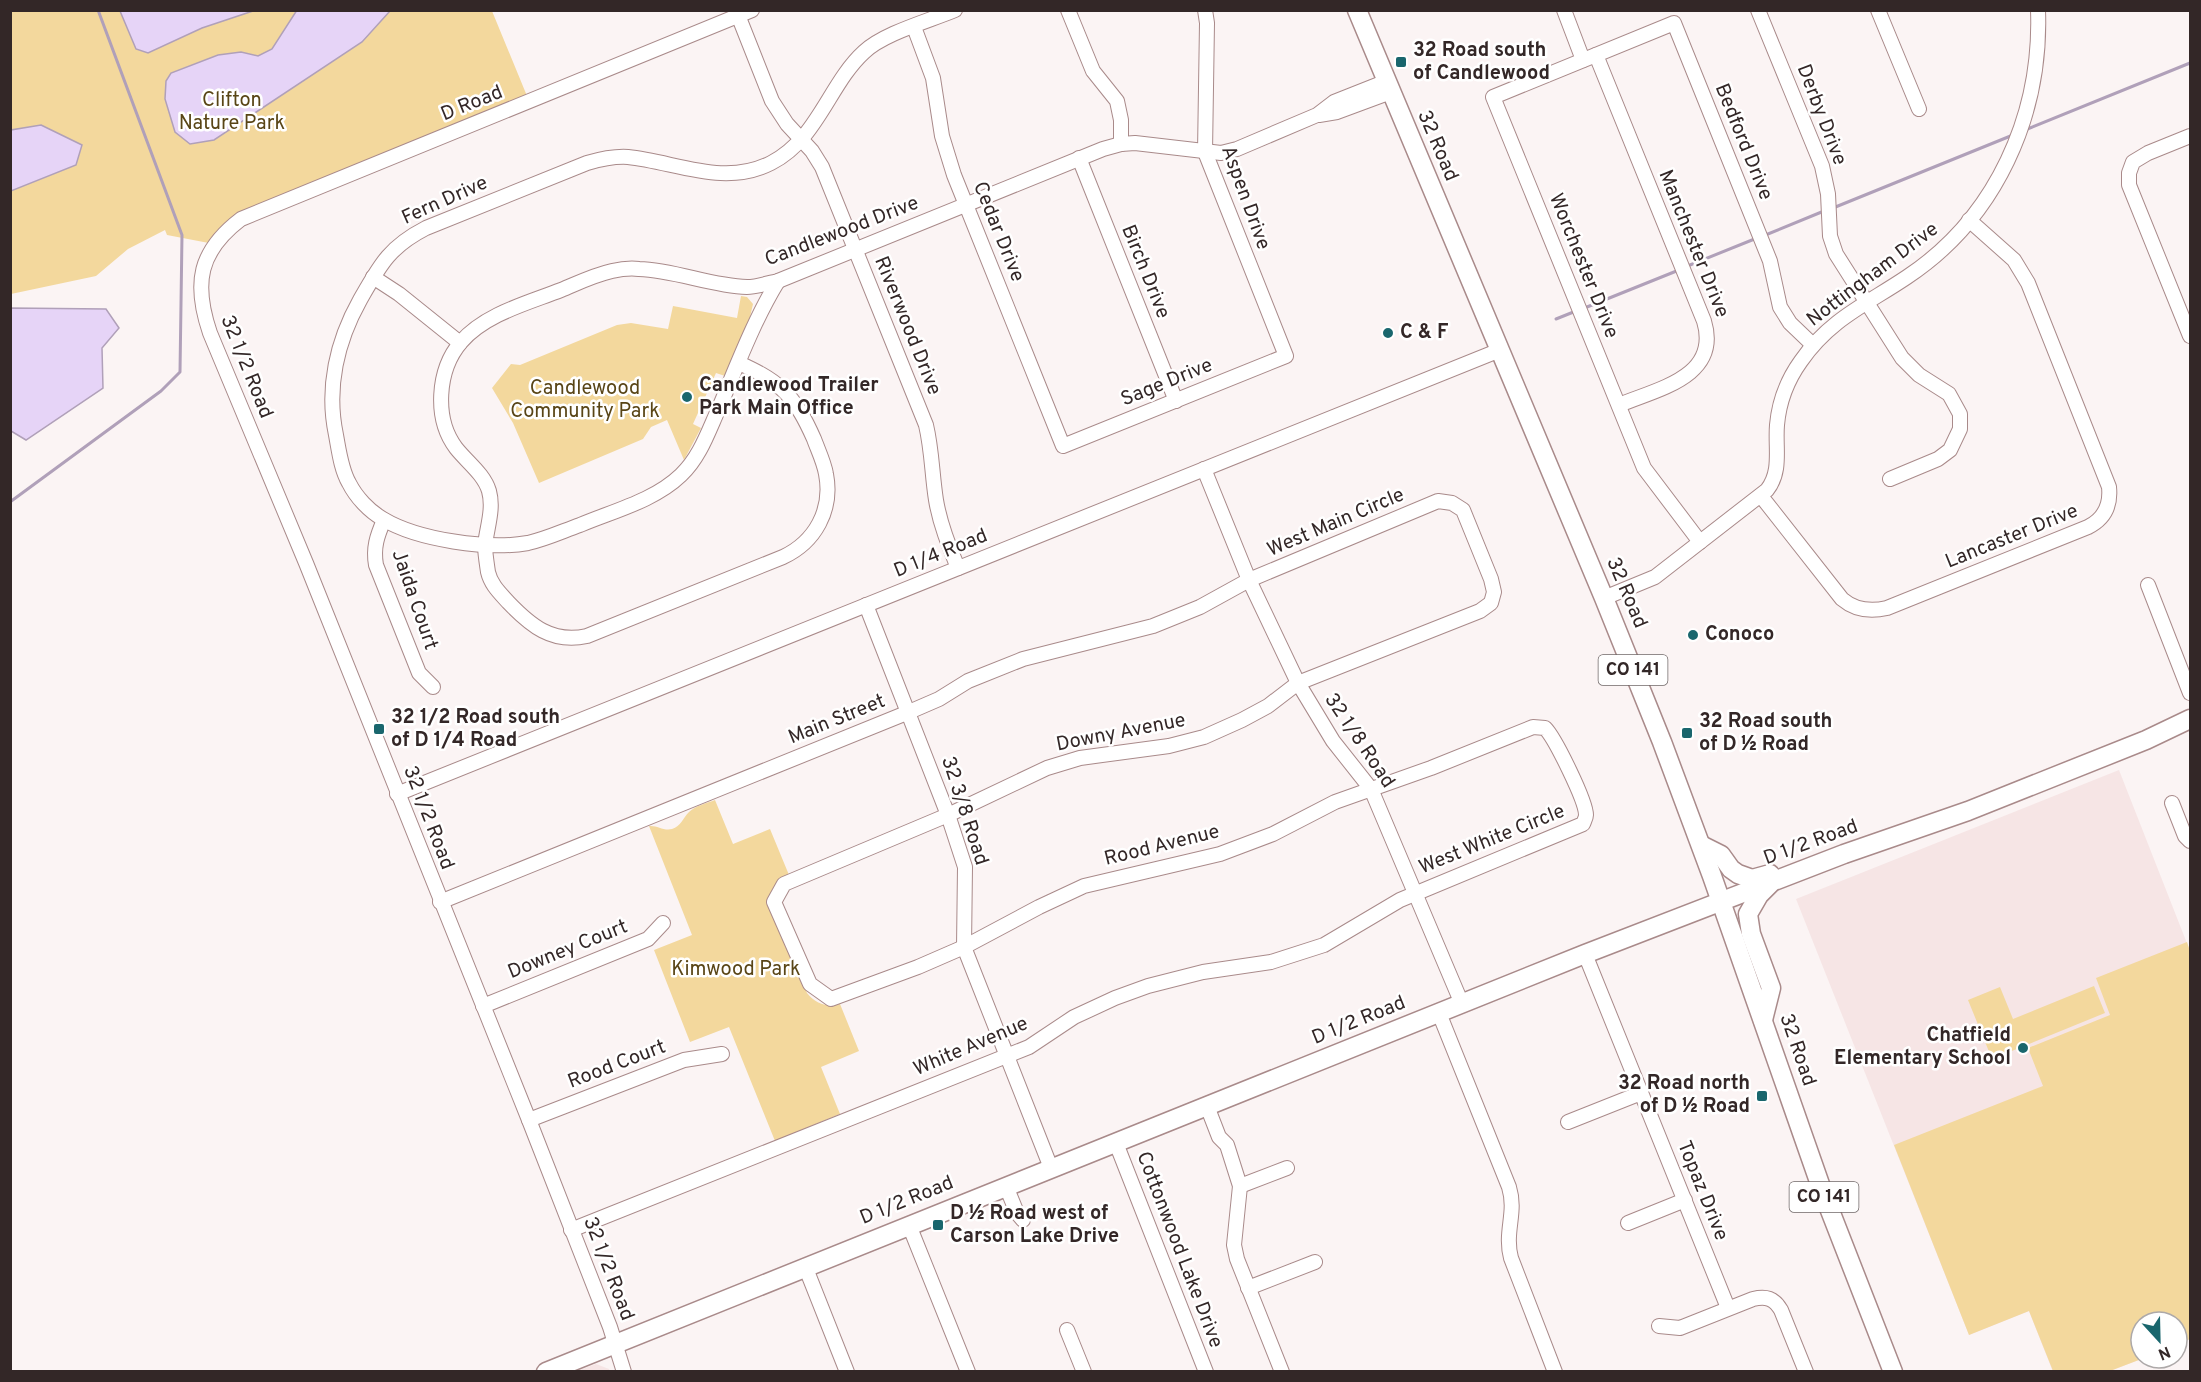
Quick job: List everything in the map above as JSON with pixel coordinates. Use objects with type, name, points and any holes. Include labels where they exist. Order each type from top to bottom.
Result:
[{"type":"main road","name":"32 Road","points":[[1357,10],[1604,598],[1662,742],[1721,901],[1822,1190],[1893,1371]]},
{"type":"main road","name":"D 1/2 Road","points":[[546,1371],[1585,954],[1774,880],[1968,811],[2146,740],[2190,719]]},
{"type":"main road","points":[[1701,846],[1721,855],[1731,869],[1738,874],[1752,879],[1790,867],[1805,869]]},
{"type":"main road","points":[[1763,1020],[1771,988],[1751,934],[1748,914],[1759,895],[1774,880]]},
{"type":"street","name":"D Road","points":[[214,244],[224,232],[241,219],[257,211],[736,13],[752,10]]},
{"type":"street","name":"Fern Drive","points":[[778,281],[697,455],[670,484],[645,498],[555,535],[530,543],[502,546],[460,543],[405,529],[384,520],[365,506],[350,485],[341,461],[332,410],[335,366],[350,317],[383,260],[407,238],[426,228],[587,163],[609,158],[627,157],[711,173],[737,174],[771,163],[792,148],[813,125],[851,67],[864,52],[879,41],[955,10]]},
{"type":"street","points":[[1068,10],[1093,71],[1117,101],[1121,120],[1121,144]]},
{"type":"street","name":"Aspen Drive","points":[[1205,10],[1207,23],[1205,153],[1286,356]]},
{"type":"street","name":"Manchester Drive","points":[[1563,10],[1590,57],[1704,321],[1708,336],[1703,358],[1688,375],[1618,405]]},
{"type":"street","name":"Derby Drive","points":[[1758,10],[1822,166],[1827,185],[1828,227],[1832,244],[1841,264],[1907,364],[1919,375],[1949,394],[1960,414],[1960,429],[1950,450],[1938,459],[1890,478]]},
{"type":"street","points":[[1878,10],[1919,109]]},
{"type":"street","name":"Nottingham Drive","points":[[1604,598],[1655,577],[1761,496],[1771,484],[1776,471],[1777,424],[1783,397],[1799,363],[1835,323],[1865,301],[1908,277],[1934,256],[1969,220],[1998,180],[2021,130],[2036,70],[2038,10]]},
{"type":"street","name":"Riverwood Drive","points":[[736,13],[772,101],[822,167],[926,425],[931,444],[940,516],[958,568]]},
{"type":"street","name":"Bedford Drive","points":[[1590,57],[1674,23],[1770,261],[1780,307],[1790,323],[1813,345]]},
{"type":"street","name":"Cedar Drive","points":[[914,27],[931,70],[942,136],[966,204],[1064,446]]},
{"type":"street","name":"Worchester Drive","points":[[1590,57],[1493,97],[1644,468],[1700,542]]},
{"type":"street","name":"Candlewood Drive","points":[[739,363],[767,377],[790,396],[806,423],[826,470],[828,491],[825,511],[816,530],[796,549],[765,564],[595,633],[564,638],[535,628],[496,590],[489,576],[485,545],[490,510],[489,490],[482,476],[453,443],[442,414],[441,397],[444,378],[460,343],[485,322],[613,270],[642,269],[748,287],[778,281],[1079,158],[1121,144],[1135,143],[1205,153],[1221,153],[1237,149],[1317,115],[1338,112],[1389,86]]},
{"type":"street","points":[[2190,136],[2148,153],[2133,162],[2129,173],[2129,185],[2190,336]]},
{"type":"street","name":"Birch Drive","points":[[1079,158],[1176,401]]},
{"type":"street","name":"Lancaster Drive","points":[[1761,496],[1842,599],[1858,608],[1872,611],[1887,608],[2088,527],[2104,514],[2110,501],[2107,481],[2028,283],[2014,260],[1969,220]]},
{"type":"street","name":"32 1/2 Road","points":[[214,244],[202,276],[201,299],[205,316],[529,1120],[624,1371]]},
{"type":"street","points":[[373,277],[399,294],[460,343]]},
{"type":"street","name":"D 1/4 Road","points":[[398,794],[1500,350]]},
{"type":"street","name":"Sage Drive","points":[[1064,446],[1286,356]]},
{"type":"street","name":"32 1/8 Road","points":[[1204,469],[1249,580],[1298,683],[1333,741],[1371,789],[1417,892],[1462,1004]]},
{"type":"street","name":"West Main Circle","points":[[1249,580],[1438,501]]},
{"type":"street","name":"Downy Avenue","points":[[831,999],[810,984],[774,902],[784,884],[948,815],[1047,768],[1080,758],[1169,746],[1204,736],[1268,706],[1298,683],[1480,611],[1491,603],[1494,592],[1491,579],[1463,510],[1452,503],[1438,501]]},
{"type":"street","name":"Jaida Court","points":[[384,520],[376,540],[374,554],[376,565],[419,673],[433,687]]},
{"type":"street","name":"Main Street","points":[[440,902],[909,712],[939,699],[968,681],[1023,658],[1153,626],[1200,607],[1249,580]]},
{"type":"street","points":[[2148,585],[2190,693]]},
{"type":"street","name":"32 3/8 Road","points":[[866,605],[948,815],[965,867],[964,947],[1051,1168]]},
{"type":"street","name":"Rood Avenue","points":[[831,999],[918,967],[964,947],[1084,886],[1220,854],[1273,834],[1335,802],[1431,768],[1533,727],[1545,728],[1553,737],[1582,803],[1586,815],[1583,824]]},
{"type":"street","points":[[2172,804],[2185,836],[2190,841]]},
{"type":"street","name":"West White Circle","points":[[1417,892],[1583,824]]},
{"type":"street","name":"White Avenue","points":[[572,1230],[1029,1047],[1074,1017],[1114,998],[1148,986],[1203,972],[1271,962],[1324,945],[1417,892]]},
{"type":"street","name":"Downey Court","points":[[483,1006],[648,939],[663,923]]},
{"type":"street","name":"Topaz Drive","points":[[1585,954],[1728,1308]]},
{"type":"street","points":[[1439,1013],[1509,1187],[1513,1208],[1507,1244],[1555,1371]]},
{"type":"street","name":"Rood Court","points":[[529,1120],[684,1060],[722,1054]]},
{"type":"street","points":[[1568,1122],[1641,1093]]},
{"type":"street","points":[[1211,1104],[1227,1134],[1227,1145],[1240,1186],[1234,1245],[1236,1259],[1282,1371]]},
{"type":"street","name":"Cottonwood Lake Drive","points":[[1116,1143],[1204,1371]]},
{"type":"street","points":[[1240,1186],[1287,1168]]},
{"type":"street","points":[[1006,1186],[1017,1213],[1023,1220]]},
{"type":"street","points":[[1628,1223],[1684,1200]]},
{"type":"street","points":[[909,1225],[968,1371]]},
{"type":"street","points":[[1248,1288],[1315,1262]]},
{"type":"street","points":[[805,1266],[847,1371]]},
{"type":"street","points":[[1659,1326],[1680,1328],[1728,1308],[1761,1297],[1770,1298],[1777,1303],[1806,1371]]},
{"type":"street","points":[[1067,1330],[1084,1371]]},
{"type":"shaded area","points":[[297,10],[390,11],[362,42],[214,140],[190,144],[175,132],[165,99],[166,81],[171,73],[218,55],[241,52],[258,56],[272,49]]},
{"type":"shaded area","points":[[120,11],[253,11],[202,28],[148,53],[136,49]]},
{"type":"shaded area","points":[[41,125],[82,145],[76,165],[11,191],[11,130]]},
{"type":"shaded area","points":[[10,308],[106,309],[119,328],[102,348],[103,388],[26,440],[11,431]]},
{"type":"shaded area","name":"Chatfield Elementary School","points":[[2119,770],[2190,951],[2190,1339],[2189,1310],[2129,1310],[2129,1364],[2110,1371],[2053,1372],[2029,1311],[1969,1335],[1796,899]]},
{"type":"shaded area","points":[[596,1364],[610,1371],[577,1371]]},
{"type":"green space","name":"Clifton Nature Park","points":[[11,11],[492,11],[527,96],[257,211],[214,244],[167,235],[165,230],[128,249],[96,276],[11,294]]},
{"type":"green space","name":"Candlewood Community Park","points":[[741,296],[747,297],[753,304],[748,326],[725,376],[716,373],[693,424],[701,428],[684,460],[667,420],[651,427],[643,439],[539,483],[513,423],[492,388],[511,364],[520,365],[617,325],[631,323],[668,329],[673,306],[737,318]]},
{"type":"green space","name":"Kimwood Park","points":[[715,800],[733,844],[770,829],[789,875],[774,888],[771,908],[807,993],[822,1004],[840,1004],[859,1051],[821,1067],[840,1114],[775,1141],[729,1027],[690,1042],[654,950],[692,935],[649,826],[675,828],[692,810]]},
{"type":"green space","points":[[2187,942],[2190,951],[2190,1339],[2189,1310],[2129,1310],[2129,1364],[2110,1371],[2053,1371],[2029,1311],[1969,1335],[1894,1145],[2043,1086],[2028,1048],[2110,1015],[2096,978]]},
{"type":"green space","points":[[2094,986],[2105,1013],[1992,1059],[1968,1000],[2000,987],[2013,1019]]},
{"type":"waterway","points":[[10,502],[161,391],[180,372],[182,235],[98,10]]},
{"type":"waterway","points":[[2025,130],[2190,63]]},
{"type":"waterway","points":[[1833,208],[2013,135]]},
{"type":"waterway","points":[[1763,236],[1824,211]]},
{"type":"waterway","points":[[1685,267],[1757,238]]},
{"type":"waterway","points":[[1582,309],[1679,270]]},
{"type":"waterway","points":[[1556,319],[1576,311]]},
{"type":"place","name":"32 Road south of Candlewood","points":[[1401,62]]},
{"type":"place","name":"C & F","points":[[1388,333]]},
{"type":"place","name":"Candlewood Trailer Park Main Office","points":[[687,397]]},
{"type":"place","name":"Conoco","points":[[1693,635]]},
{"type":"place","name":"32 1/2 Road south of D 1/4 Road","points":[[379,729]]},
{"type":"place","name":"32 Road south of D ½ Road","points":[[1687,733]]},
{"type":"place","name":"Chatfield Elementary School","points":[[2023,1048]]},
{"type":"place","name":"32 Road north of D ½ Road","points":[[1762,1096]]},
{"type":"place","name":"D ½ Road west of Carson Lake Drive","points":[[938,1225]]}]
